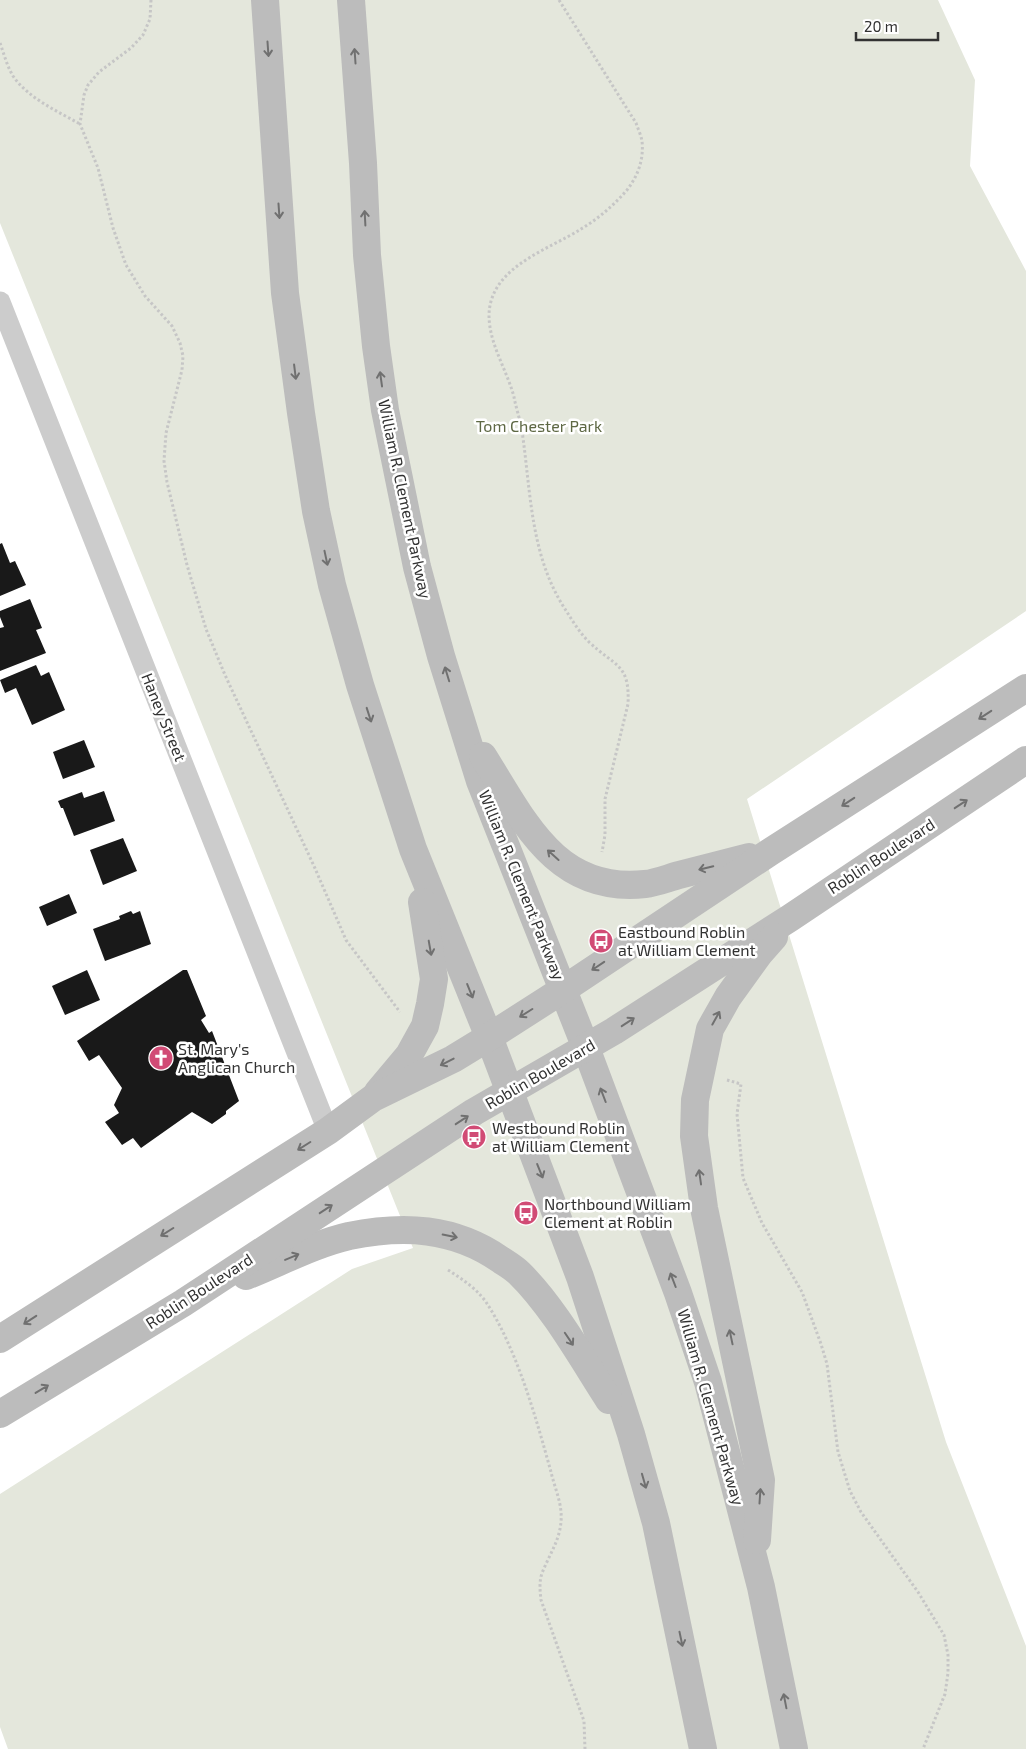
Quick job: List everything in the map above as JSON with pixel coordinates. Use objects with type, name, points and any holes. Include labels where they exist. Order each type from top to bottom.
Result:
[{"type":"main road","points":[[265,0],[285,293],[316,511],[332,586],[360,686],[413,849],[489,1037],[580,1277],[631,1434],[656,1523],[703,1749]]},
{"type":"main road","name":"William R. Clement Parkway","points":[[351,0],[363,164],[367,256],[385,410],[417,567],[441,656],[480,781],[564,989],[678,1293],[705,1374],[755,1562],[794,1749]]},
{"type":"main road","points":[[0,1339],[328,1131],[373,1098],[453,1059],[489,1037],[770,852],[1026,688]]},
{"type":"main road","points":[[461,721],[522,818],[542,845],[560,862],[576,873],[597,880],[619,884],[645,884],[770,852]]},
{"type":"main road","name":"Roblin Boulevard","points":[[0,1414],[183,1303],[474,1112],[586,1048],[790,918],[1026,760]]},
{"type":"main road","points":[[373,1098],[409,1055],[425,1026],[434,979],[413,849]]},
{"type":"main road","points":[[755,1562],[761,1480],[704,1208],[694,1136],[695,1100],[710,1029],[728,997],[759,954],[790,918]]},
{"type":"main road","points":[[183,1303],[310,1249],[347,1237],[384,1231],[417,1230],[458,1237],[488,1251],[518,1273],[543,1300],[631,1434]]},
{"type":"street","name":"Haney Street","points":[[0,302],[328,1131]]},
{"type":"path","points":[[151,0],[150,20],[143,35],[131,48],[99,72],[88,85],[84,96],[80,124],[98,168],[113,228],[126,265],[144,296],[172,326],[180,343],[183,356],[182,370],[166,433],[164,461],[167,482],[187,566],[206,629],[225,675],[314,866],[346,940],[409,1023],[425,1026]]},
{"type":"path","points":[[559,0],[636,123],[642,140],[642,161],[635,179],[622,195],[602,214],[582,229],[527,260],[510,272],[499,283],[491,300],[489,315],[493,336],[513,392],[521,429],[532,519],[536,541],[545,570],[558,599],[576,626],[588,641],[620,668],[627,677],[629,689],[628,704],[605,799],[605,835],[597,880]]},
{"type":"path","points":[[0,43],[7,64],[22,87],[80,124]]},
{"type":"path","points":[[700,1072],[741,1084],[737,1114],[743,1178],[762,1223],[802,1292],[821,1344],[829,1372],[838,1452],[850,1490],[861,1512],[918,1592],[944,1634],[948,1655],[945,1694],[923,1749]]},
{"type":"path","points":[[448,1270],[467,1282],[485,1301],[503,1333],[521,1377],[546,1453],[561,1512],[559,1536],[542,1575],[540,1600],[584,1721],[585,1749]]},
{"type":"green space","name":"Tom Chester Park","points":[[0,0],[938,0],[975,80],[970,166],[1026,271],[1026,611],[747,799],[946,1442],[1026,1646],[1026,1749],[8,1749],[0,1727],[0,1494],[352,1269],[413,1248],[0,223]]},
{"type":"building","points":[[2,543],[10,563],[15,561],[26,585],[0,596],[0,544]]},
{"type":"building","points":[[30,599],[42,628],[36,630],[46,653],[0,671],[0,628],[4,627],[0,611]]},
{"type":"building","points":[[36,665],[41,676],[49,672],[65,710],[32,725],[16,688],[5,693],[0,680]]},
{"type":"building","points":[[84,740],[95,767],[63,779],[53,752]]},
{"type":"building","points":[[104,791],[115,821],[74,836],[63,808],[61,808],[58,801],[82,792],[84,798]]},
{"type":"building","points":[[123,838],[137,871],[103,885],[90,850]]},
{"type":"building","points":[[69,894],[77,913],[47,926],[39,907]]},
{"type":"building","points":[[131,911],[133,914],[140,911],[151,944],[105,961],[93,929],[120,919],[119,916]]},
{"type":"building","points":[[87,970],[100,1000],[65,1015],[52,986]]},
{"type":"building","name":"St. Mary's Anglican Church","points":[[183,970],[187,970],[206,1016],[201,1020],[209,1033],[212,1031],[239,1101],[212,1124],[192,1112],[141,1148],[133,1138],[122,1145],[105,1122],[119,1113],[114,1105],[122,1088],[99,1055],[89,1061],[77,1041]]},
{"type":"place","name":"Eastbound Roblin at William Clement","points":[[601,941]]},
{"type":"place","name":"St. Mary's Anglican Church","points":[[161,1058]]},
{"type":"place","name":"Westbound Roblin at William Clement","points":[[474,1137]]},
{"type":"place","name":"Northbound William Clement at Roblin","points":[[526,1213]]}]
